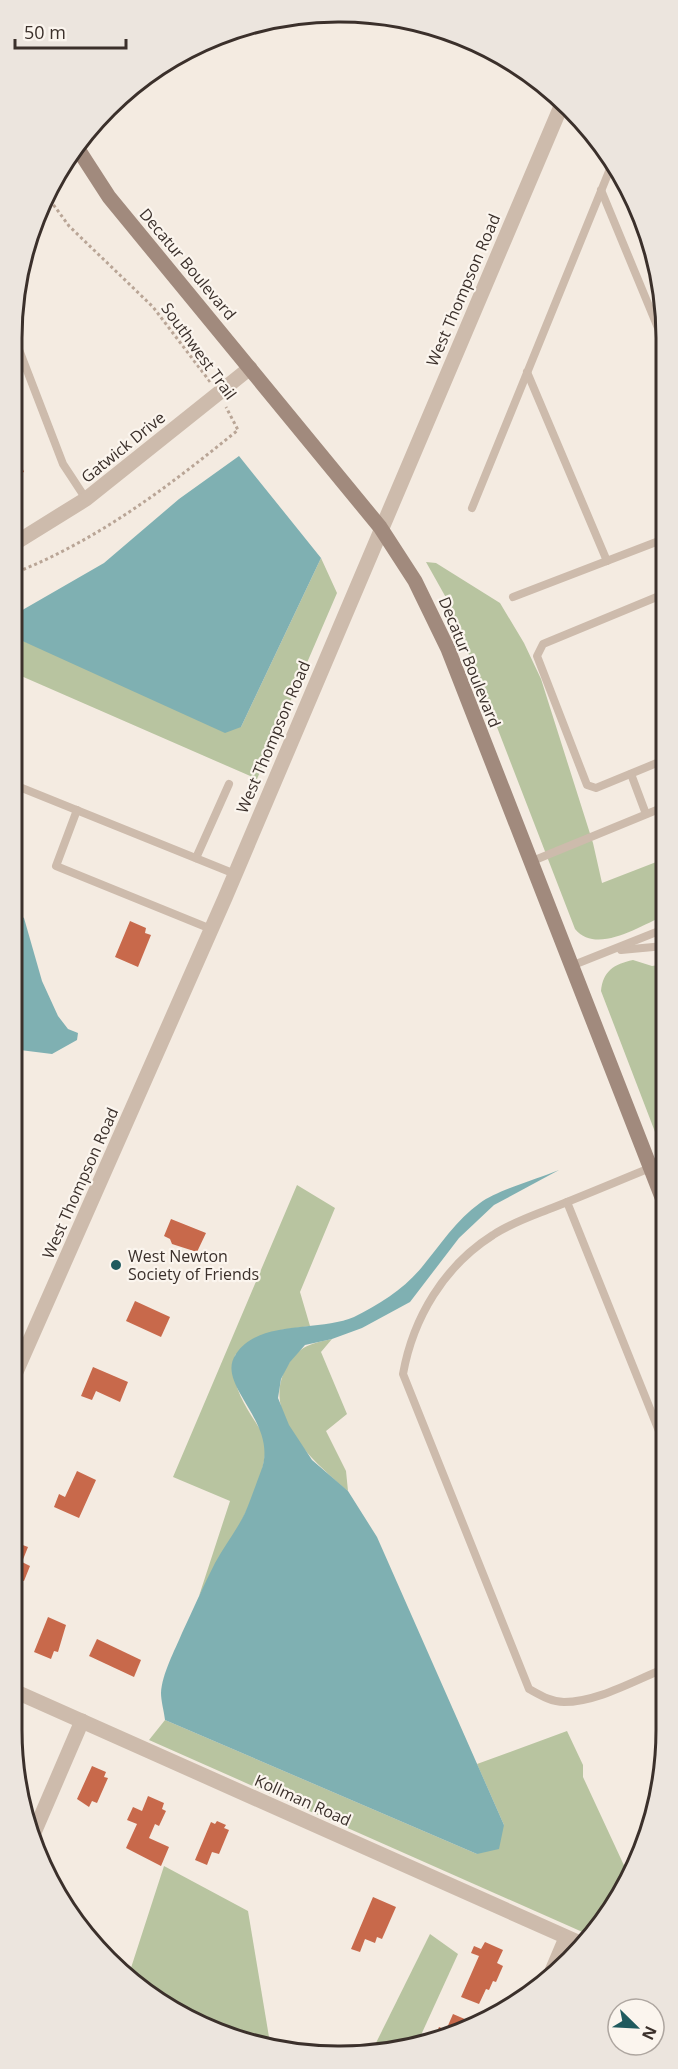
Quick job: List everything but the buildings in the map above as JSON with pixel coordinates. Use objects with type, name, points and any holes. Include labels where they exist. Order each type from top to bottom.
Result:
[{"type":"street","name":"West Thompson Road","points":[[22,1359],[235,874],[380,527],[559,111]]},
{"type":"street","name":"Decatur Boulevard","points":[[81,155],[109,197],[380,527],[431,610],[656,1183]]},
{"type":"street","name":"Gatwick Drive","points":[[22,539],[86,499],[250,368]]},
{"type":"street","name":"Kollman Road","points":[[22,1694],[573,1940]]},
{"type":"street","points":[[37,1826],[82,1721]]},
{"type":"lane","points":[[472,508],[608,173]]},
{"type":"lane","points":[[601,190],[655,321]]},
{"type":"lane","points":[[22,357],[63,464],[86,499]]},
{"type":"lane","points":[[527,372],[607,561]]},
{"type":"lane","points":[[513,597],[656,542]]},
{"type":"lane","points":[[656,597],[543,644],[537,657],[587,785],[596,788],[656,763]]},
{"type":"lane","points":[[631,774],[646,814]]},
{"type":"lane","points":[[196,858],[229,784]]},
{"type":"lane","points":[[22,788],[235,874]]},
{"type":"lane","points":[[77,810],[56,866],[211,929]]},
{"type":"lane","points":[[530,862],[656,810]]},
{"type":"lane","points":[[571,966],[656,932]]},
{"type":"lane","points":[[612,950],[656,947]]},
{"type":"lane","points":[[650,1168],[493,1235],[454,1270],[436,1290],[422,1313],[408,1348],[403,1374],[529,1689],[545,1698],[563,1702],[592,1697],[656,1672]]},
{"type":"lane","points":[[567,1202],[656,1424]]},
{"type":"path","name":"Southwest Trail","points":[[22,569],[123,518],[171,485],[237,430],[219,393],[153,307],[69,225],[53,204]]},
{"type":"green space","points":[[321,558],[337,593],[257,779],[22,676],[22,641],[241,727]]},
{"type":"green space","points":[[426,562],[436,563],[500,603],[524,643],[541,679],[593,843],[602,883],[656,862],[656,920],[606,939],[584,936],[575,929],[449,603]]},
{"type":"green space","points":[[633,960],[656,965],[656,1135],[601,991],[607,973],[620,964]]},
{"type":"green space","points":[[297,1185],[335,1208],[300,1292],[310,1326],[281,1330],[235,1355],[234,1374],[238,1391],[265,1439],[265,1457],[252,1498],[242,1520],[199,1596],[230,1501],[173,1477]]},
{"type":"green space","points":[[332,1339],[321,1352],[347,1414],[326,1431],[346,1471],[348,1491],[321,1467],[296,1438],[286,1422],[281,1405],[280,1388],[289,1362],[304,1348]]},
{"type":"green space","points":[[165,1720],[477,1854],[504,1825],[477,1764],[567,1731],[583,1765],[583,1777],[624,1866],[602,1906],[583,1932],[149,1740]]},
{"type":"green space","points":[[164,1866],[248,1911],[269,2038],[237,2030],[199,2014],[163,1993],[131,1969]]},
{"type":"green space","points":[[430,1934],[458,1954],[421,2036],[375,2044]]},
{"type":"water","points":[[239,456],[321,558],[241,727],[225,733],[22,641],[22,610],[104,563],[179,499]]},
{"type":"water","points":[[22,917],[42,981],[58,1016],[68,1029],[78,1033],[77,1040],[52,1054],[22,1050]]},
{"type":"water","points":[[559,1170],[494,1205],[459,1238],[410,1302],[362,1328],[332,1339],[305,1345],[290,1362],[281,1379],[278,1398],[289,1425],[312,1460],[348,1491],[377,1537],[504,1825],[499,1849],[477,1854],[165,1720],[161,1693],[166,1670],[182,1633],[215,1563],[245,1513],[261,1471],[264,1453],[262,1436],[233,1378],[232,1366],[236,1354],[246,1343],[259,1336],[274,1331],[340,1321],[373,1307],[407,1282],[456,1225],[480,1203],[507,1189]]},
{"type":"place","name":"West Newton Society of Friends","points":[[116,1265]]}]
